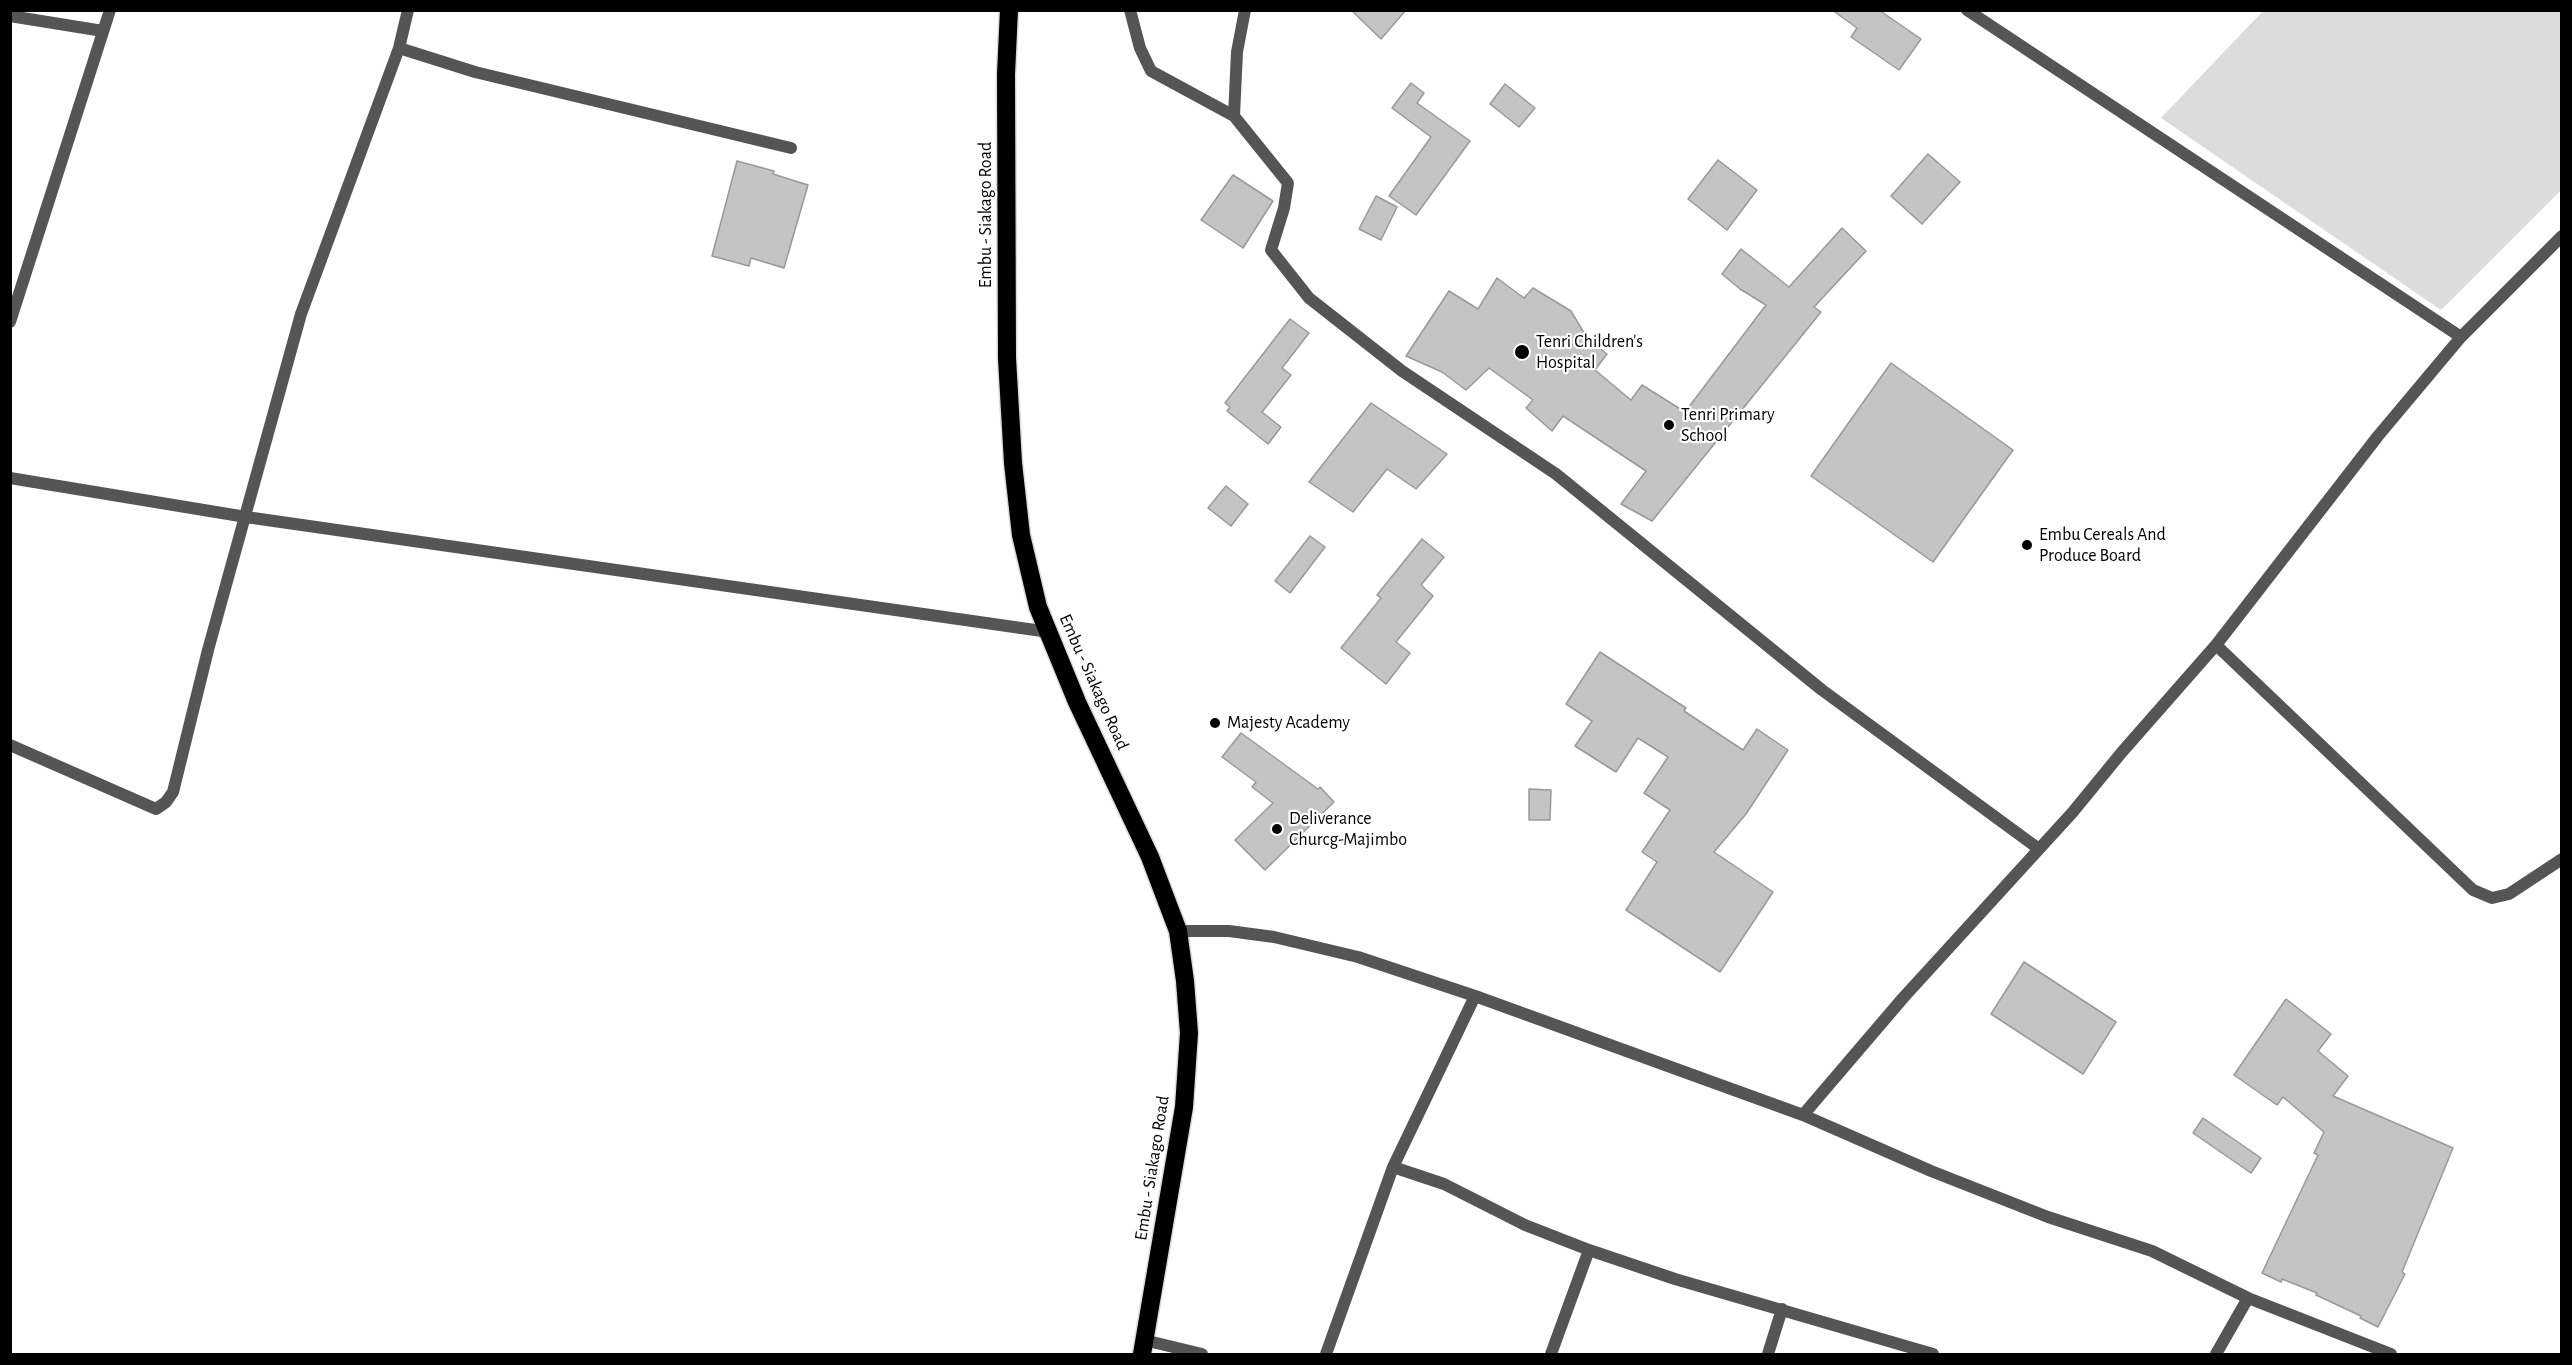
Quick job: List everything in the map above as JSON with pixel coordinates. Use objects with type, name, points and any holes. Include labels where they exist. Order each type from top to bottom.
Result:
[{"type":"highway","name":"Embu - Siakago Road","points":[[1009,10],[1006,74],[1007,358],[1013,463],[1021,535],[1038,607],[1077,702],[1150,857],[1179,931],[1189,1033],[1184,1107],[1143,1347]]},
{"type":"street","points":[[10,322],[110,10]]},
{"type":"street","points":[[10,745],[156,809],[166,802],[173,792],[208,650],[301,314],[399,48],[408,10]]},
{"type":"street","points":[[1130,10],[1140,48],[1150,71],[1234,116],[1288,183],[1284,208],[1271,250],[1309,298],[1402,371],[1556,474],[1822,690],[2039,849]]},
{"type":"street","points":[[1234,116],[1237,52],[1245,10]]},
{"type":"street","points":[[1967,10],[2461,337]]},
{"type":"street","points":[[10,16],[103,31]]},
{"type":"street","points":[[399,48],[475,72],[791,148]]},
{"type":"street","points":[[1803,1115],[1903,998],[2039,849],[2216,645],[2371,445],[2461,337],[2562,237]]},
{"type":"street","points":[[10,477],[246,517],[1048,632]]},
{"type":"street","points":[[2216,645],[2473,890],[2492,897],[2509,894],[2562,859]]},
{"type":"street","points":[[1179,931],[1229,931],[1274,937],[1358,957],[1475,996],[1803,1115],[1931,1171],[2048,1217],[2152,1251],[2248,1298],[2391,1354]]},
{"type":"street","points":[[1326,1354],[1393,1167],[1475,996]]},
{"type":"street","points":[[1393,1167],[1444,1184],[1525,1225],[1589,1251],[1675,1279],[1933,1354]]},
{"type":"street","points":[[1551,1354],[1589,1251]]},
{"type":"street","points":[[2216,1354],[2248,1298]]},
{"type":"street","points":[[1768,1354],[1782,1309]]},
{"type":"street","points":[[1143,1347],[1202,1354]]},
{"type":"shaded area","points":[[2263,11],[2561,11],[2561,190],[2441,310],[2161,118]]},
{"type":"building","points":[[1351,10],[1406,10],[1381,39]]},
{"type":"building","points":[[1832,10],[1879,10],[1921,39],[1899,70],[1851,37],[1857,28]]},
{"type":"building","points":[[1411,83],[1424,93],[1417,103],[1470,141],[1416,215],[1389,196],[1431,137],[1392,108]]},
{"type":"building","points":[[1505,84],[1535,108],[1519,127],[1490,104]]},
{"type":"building","points":[[1928,154],[1960,182],[1922,224],[1891,196]]},
{"type":"building","points":[[1718,160],[1757,190],[1727,230],[1688,199]]},
{"type":"building","points":[[737,161],[774,171],[773,174],[808,185],[784,268],[751,258],[749,266],[712,256]]},
{"type":"building","points":[[1233,175],[1273,201],[1243,248],[1201,220]]},
{"type":"building","points":[[1376,196],[1397,207],[1381,240],[1359,229]]},
{"type":"building","points":[[1842,228],[1866,251],[1814,307],[1821,312],[1652,521],[1621,504],[1646,471],[1563,416],[1552,431],[1526,408],[1533,400],[1489,368],[1466,390],[1442,372],[1406,356],[1449,291],[1478,309],[1497,278],[1524,298],[1533,288],[1571,311],[1587,338],[1607,354],[1595,370],[1631,400],[1642,385],[1685,412],[1766,305],[1740,289],[1722,274],[1741,249],[1789,287]]},
{"type":"building","points":[[1290,319],[1309,333],[1282,368],[1291,375],[1262,412],[1281,427],[1268,444],[1227,411],[1230,407],[1225,403]]},
{"type":"building","points":[[1891,363],[2013,450],[1933,562],[1811,476]]},
{"type":"building","points":[[1371,403],[1447,454],[1416,489],[1387,469],[1353,512],[1309,482]]},
{"type":"building","points":[[1226,486],[1248,504],[1231,526],[1208,508]]},
{"type":"building","points":[[1310,536],[1325,547],[1290,593],[1275,581]]},
{"type":"building","points":[[1422,539],[1444,557],[1421,585],[1433,596],[1396,642],[1410,653],[1386,684],[1341,648],[1381,598],[1377,595]]},
{"type":"building","points":[[1600,652],[1686,708],[1684,711],[1743,750],[1757,729],[1788,750],[1746,814],[1714,852],[1773,892],[1720,972],[1626,910],[1657,862],[1642,852],[1670,810],[1644,793],[1668,757],[1638,738],[1616,772],[1575,746],[1592,721],[1566,704]]},
{"type":"building","points":[[1241,733],[1318,789],[1320,787],[1334,802],[1265,870],[1235,840],[1273,803],[1252,787],[1256,782],[1222,757]]},
{"type":"building","points":[[1529,789],[1551,790],[1550,820],[1529,820]]},
{"type":"building","points":[[2024,962],[2116,1022],[2083,1074],[1991,1014]]},
{"type":"building","points":[[2286,999],[2331,1034],[2318,1051],[2348,1076],[2333,1096],[2453,1148],[2402,1272],[2405,1274],[2378,1327],[2360,1318],[2361,1316],[2316,1295],[2317,1293],[2282,1279],[2281,1282],[2262,1273],[2318,1155],[2314,1153],[2324,1132],[2283,1097],[2277,1105],[2234,1075]]},
{"type":"building","points":[[2203,1118],[2261,1158],[2251,1173],[2193,1133]]},
{"type":"place","name":"Tenri Children's Hospital","points":[[1522,352]]},
{"type":"place","name":"Tenri Primary School","points":[[1669,425]]},
{"type":"place","name":"Embu Cereals And Produce Board","points":[[2027,545]]},
{"type":"place","name":"Majesty Academy","points":[[1215,723]]},
{"type":"place","name":"Deliverance Churcg-Majimbo","points":[[1277,829]]}]
